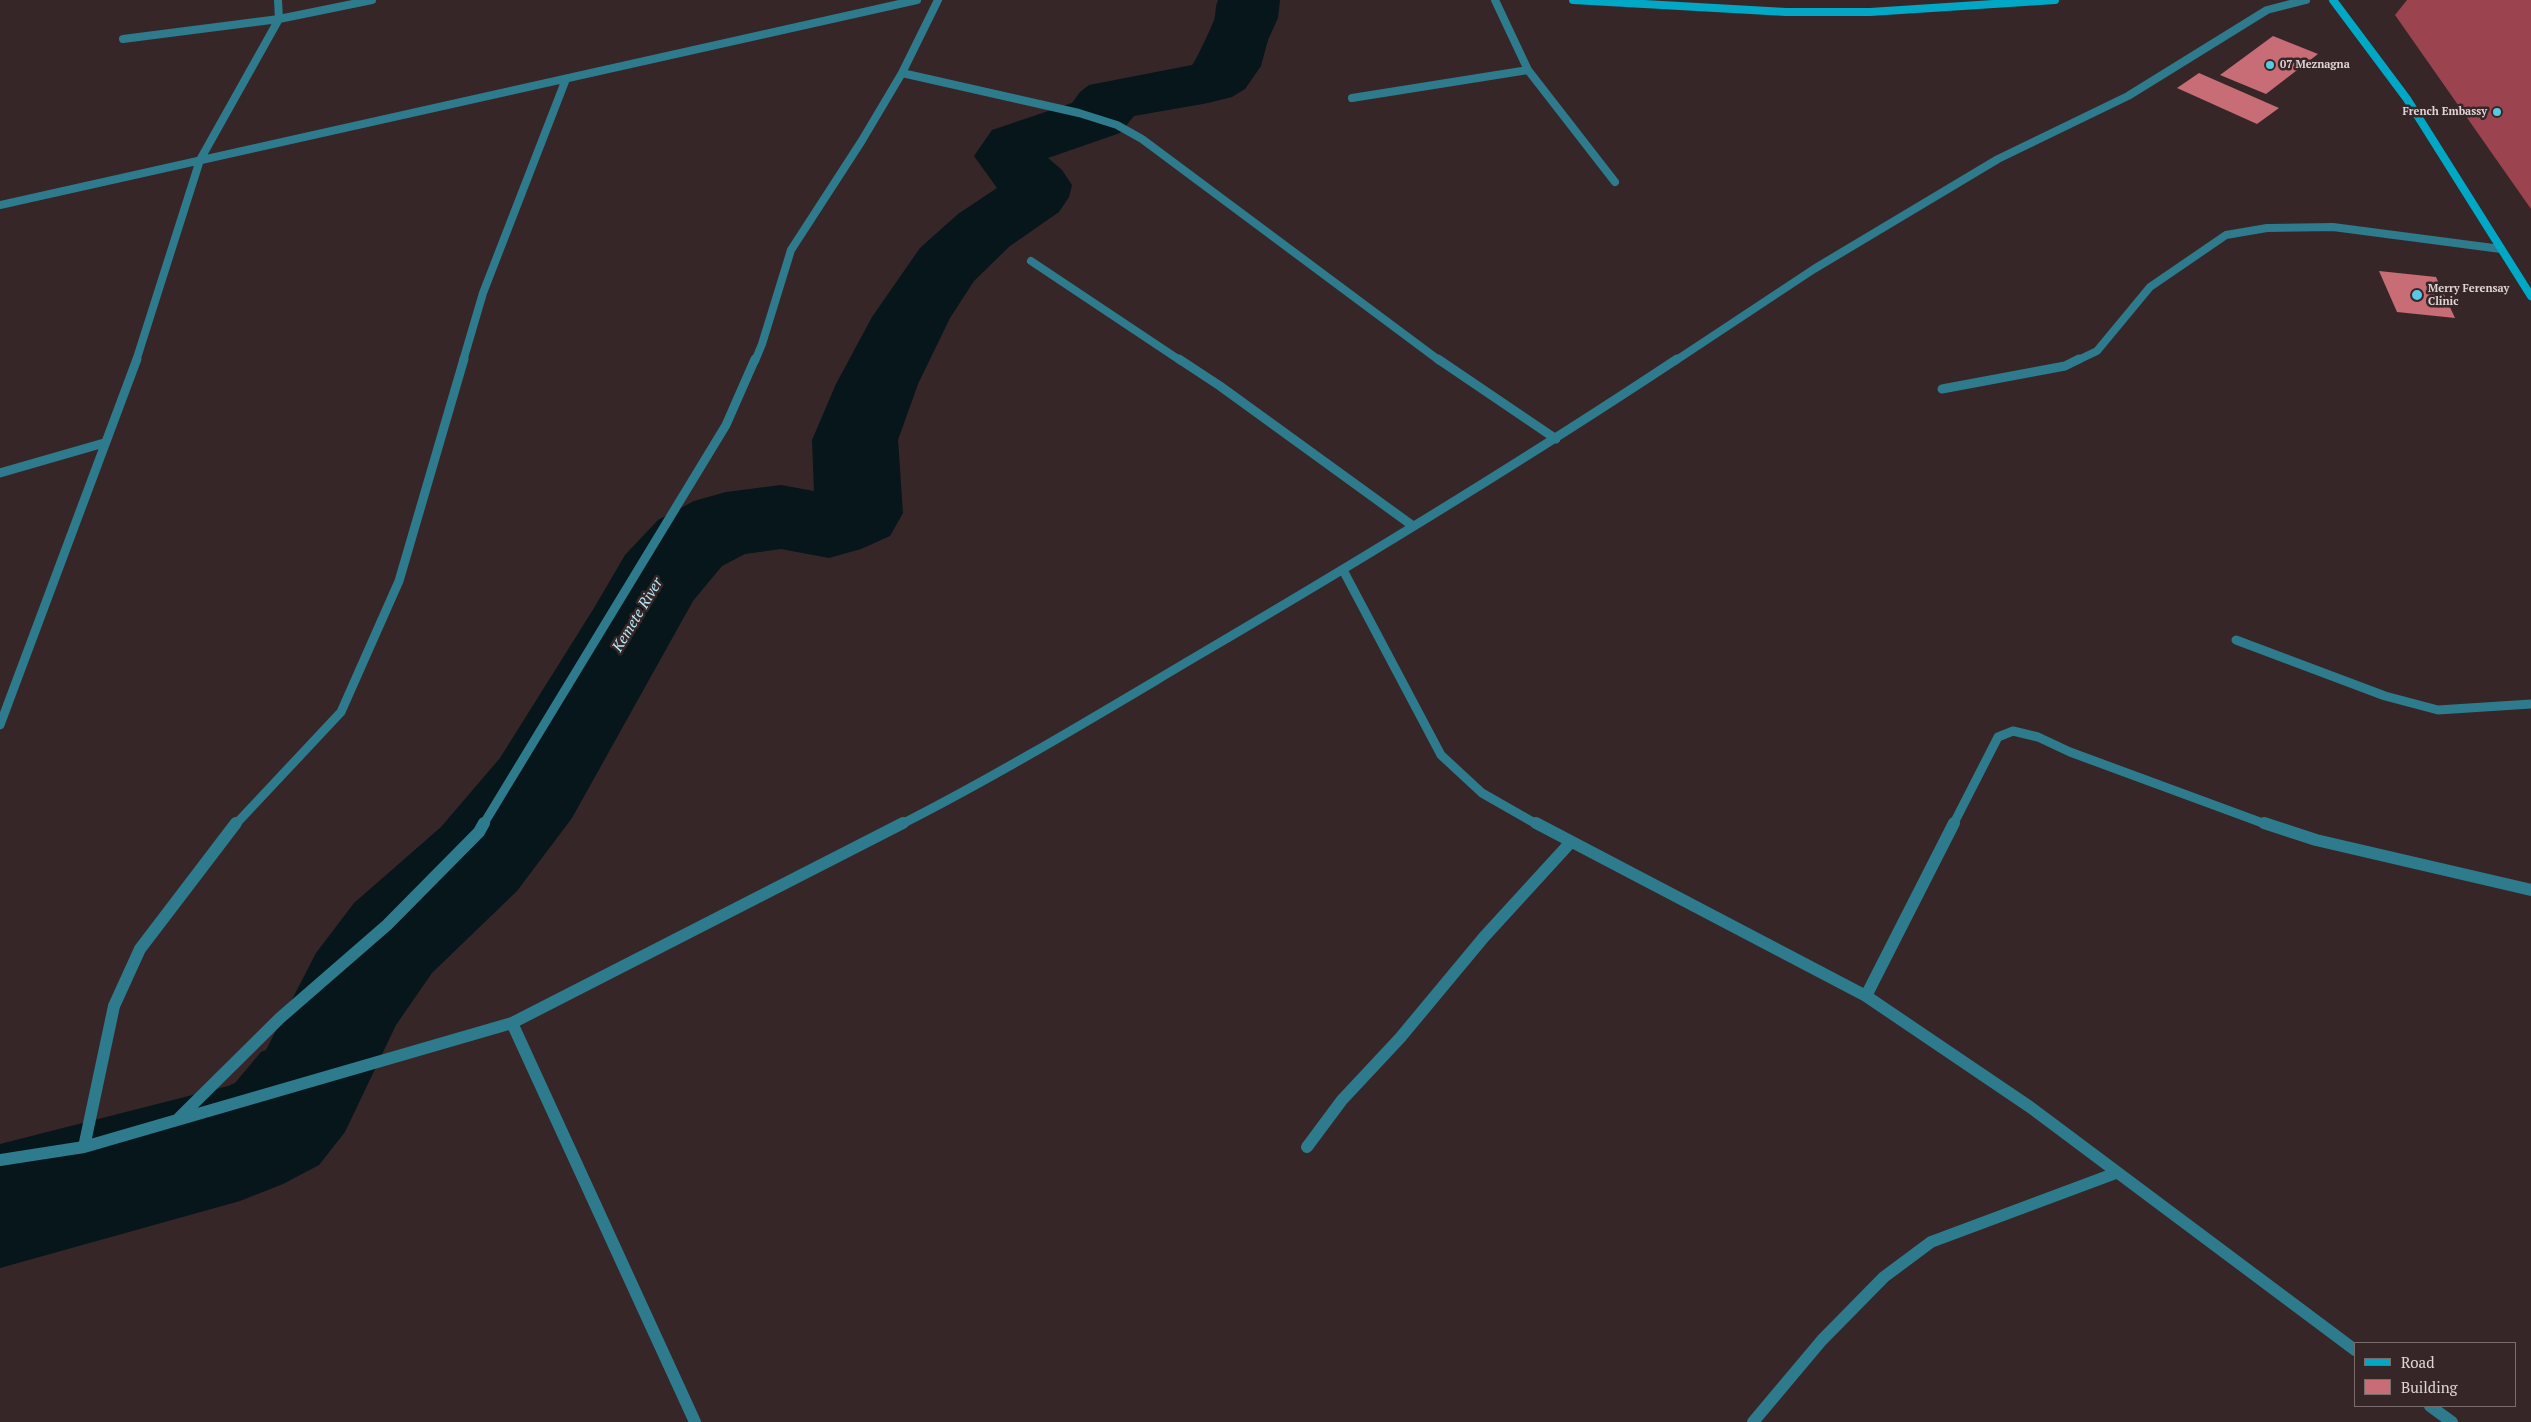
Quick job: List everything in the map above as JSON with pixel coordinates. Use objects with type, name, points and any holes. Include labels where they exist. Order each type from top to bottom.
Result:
[{"type":"main road","points":[[1573,0],[1786,12],[1870,12],[2055,0]]},
{"type":"main road","points":[[2333,0],[2407,99],[2531,296]]},
{"type":"street","points":[[0,725],[138,353],[200,160],[280,19],[278,0]]},
{"type":"street","points":[[123,39],[280,19],[372,0]]},
{"type":"street","points":[[0,205],[917,0]]},
{"type":"street","points":[[178,1119],[280,1018],[387,925],[479,832],[726,425],[762,344],[791,250],[861,142],[902,74],[938,0]]},
{"type":"street","points":[[1496,0],[1528,70],[1616,182]]},
{"type":"street","points":[[0,1160],[84,1146],[512,1023],[976,786],[1343,570],[1556,440],[1814,269],[1998,159],[2128,96],[2267,10],[2306,0]]},
{"type":"street","points":[[1352,98],[1528,70]]},
{"type":"street","points":[[902,74],[1079,113],[1117,125],[1142,139],[1421,348],[1556,440]]},
{"type":"street","points":[[84,1146],[114,1006],[140,949],[226,834],[303,755],[341,712],[399,581],[483,293],[566,79]]},
{"type":"street","points":[[1942,389],[2065,366],[2097,351],[2150,287],[2226,235],[2267,228],[2334,227],[2501,249]]},
{"type":"street","points":[[1031,261],[1096,306],[1220,386],[1413,526]]},
{"type":"street","points":[[0,473],[104,442]]},
{"type":"street","points":[[1343,570],[1441,755],[1482,793],[1570,843],[1866,996],[2030,1107],[2354,1349]]},
{"type":"street","points":[[2236,640],[2385,696],[2438,710],[2531,704]]},
{"type":"street","points":[[1866,996],[1998,737],[2013,731],[2038,737],[2070,752],[2253,820],[2316,840],[2531,890]]},
{"type":"street","points":[[1307,1147],[1342,1100],[1400,1038],[1484,937],[1570,843]]},
{"type":"street","points":[[512,1023],[695,1422]]},
{"type":"street","points":[[1753,1422],[1822,1340],[1884,1277],[1931,1242],[2116,1173]]},
{"type":"street","points":[[2431,1407],[2452,1422]]},
{"type":"shaded area","name":"French Embassy","points":[[2407,0],[2531,0],[2531,209],[2395,15]]},
{"type":"building","name":"07 Meznagna","points":[[2273,36],[2318,54],[2266,94],[2220,75]]},
{"type":"building","points":[[2199,73],[2279,108],[2257,124],[2177,88]]},
{"type":"building","name":"Merry Ferensay Clinic","points":[[2379,271],[2436,277],[2455,318],[2397,312]]},
{"type":"waterway","name":"Kemete River","points":[[317,1067],[356,989],[393,938],[479,859],[536,788],[628,634],[658,579],[690,543],[726,524],[781,517],[829,526],[859,513],[855,440],[877,384],[911,317],[947,265],[984,230],[1033,197],[1036,185],[1023,174],[1009,156],[1017,145],[1096,118],[1104,106],[1113,99],[1208,83],[1216,79],[1222,75],[1228,66],[1236,40],[1244,25],[1249,0]]},
{"type":"waterway","points":[[0,1206],[240,1142],[277,1124],[303,1092]]},
{"type":"place","name":"07 Meznagna","points":[[2270,65]]},
{"type":"place","name":"French Embassy","points":[[2497,112]]},
{"type":"place","name":"Merry Ferensay Clinic","points":[[2417,295]]}]
